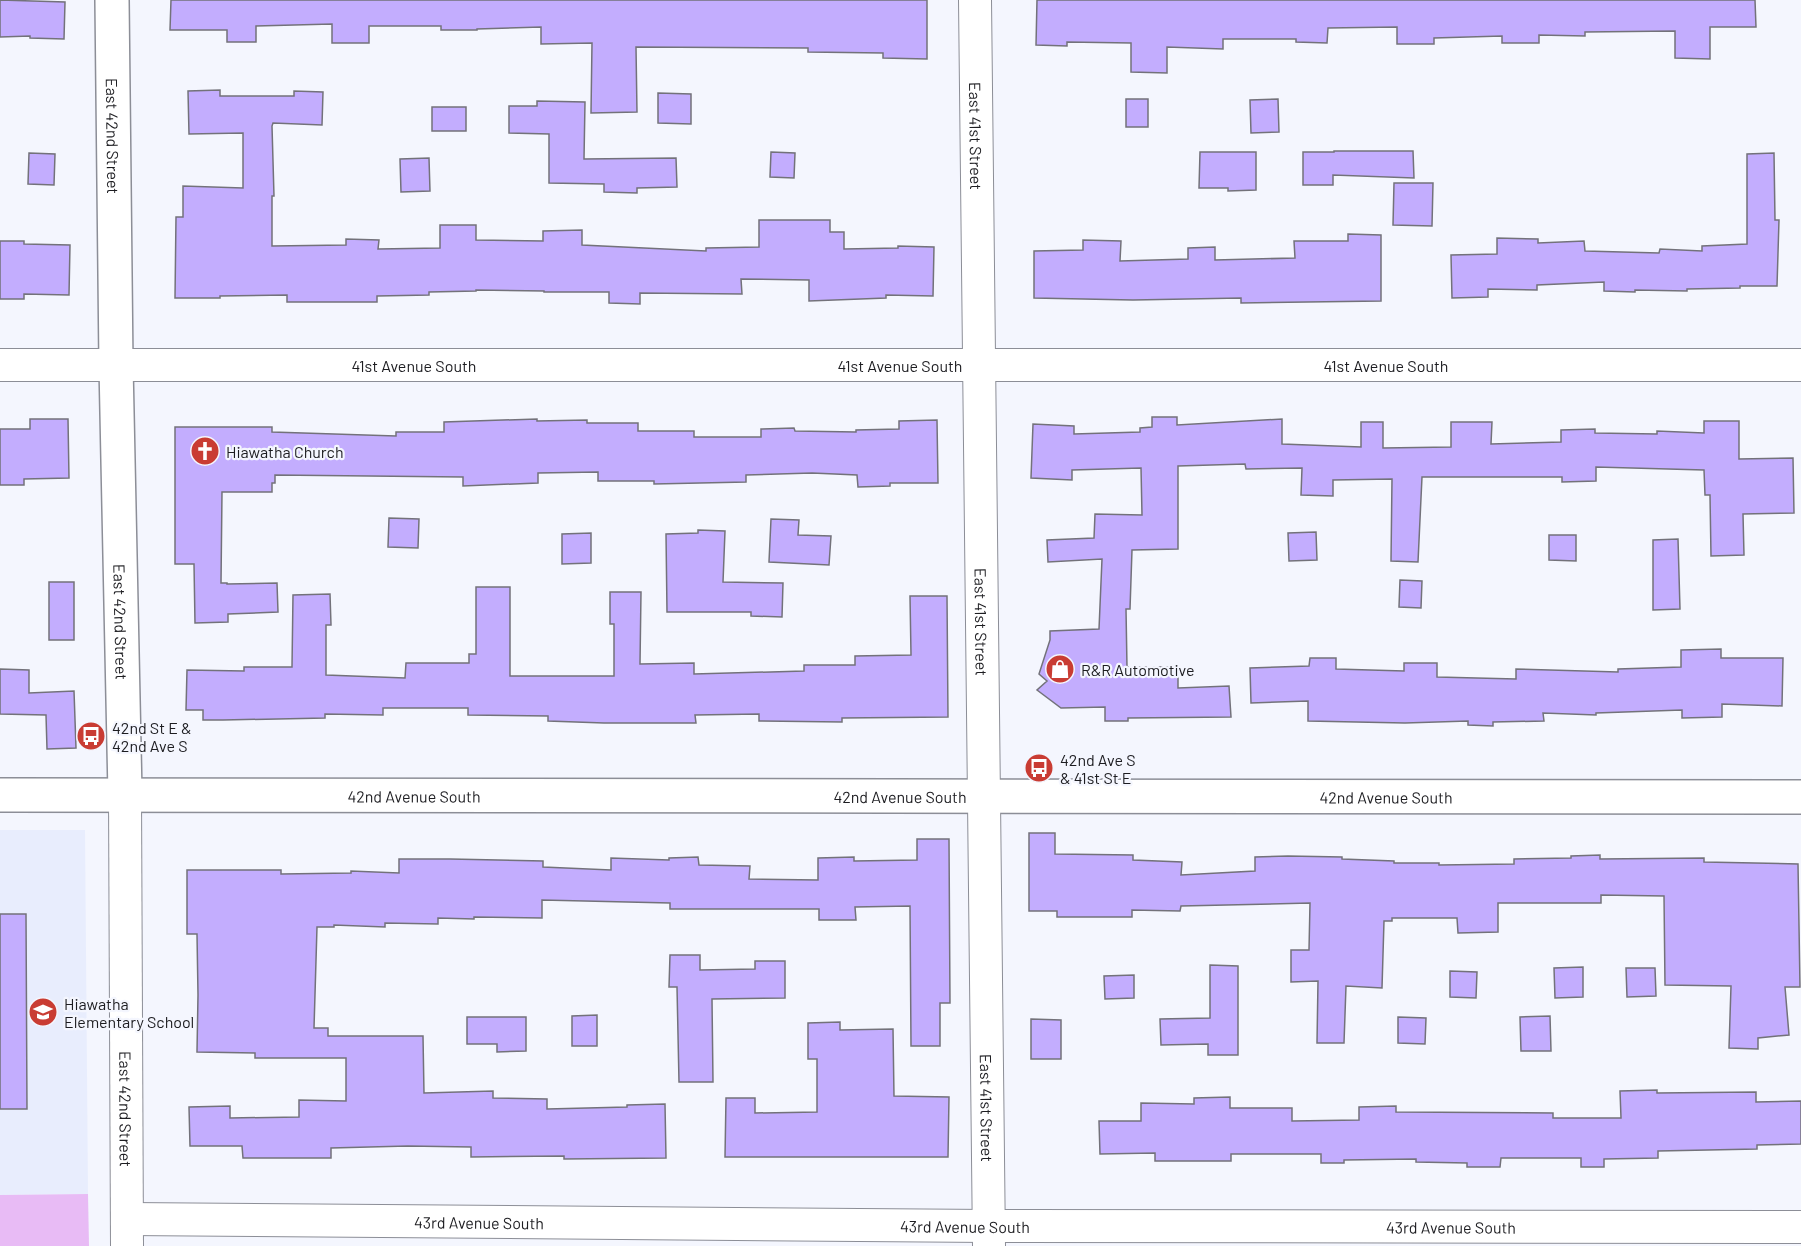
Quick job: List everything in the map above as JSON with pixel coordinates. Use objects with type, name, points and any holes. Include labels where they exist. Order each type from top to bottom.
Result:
[{"type":"street","name":"East 42nd Street","points":[[112,0],[116,365],[125,794],[127,1233]]},
{"type":"street","name":"East 41st Street","points":[[975,0],[989,1236]]},
{"type":"street","name":"41st Avenue South","points":[[0,365],[979,363],[1801,365]]},
{"type":"street","name":"42nd Avenue South","points":[[0,795],[1801,797]]},
{"type":"street","name":"43rd Avenue South","points":[[127,1233],[989,1236],[1801,1227]]},
{"type":"shaded area","name":"Hiawatha Elementary School","points":[[0,830],[85,830],[88,1194],[0,1195]]},
{"type":"shaded area","points":[[88,1194],[89,1246],[0,1246],[0,1195]]},
{"type":"building","points":[[0,0],[65,2],[64,39],[30,38],[30,36],[0,37]]},
{"type":"building","points":[[171,0],[927,0],[927,59],[883,58],[883,53],[808,52],[808,48],[636,47],[637,112],[591,113],[592,43],[541,44],[541,27],[441,30],[441,26],[369,26],[369,43],[332,43],[332,24],[256,26],[256,42],[227,42],[227,30],[170,30]]},
{"type":"building","points":[[1037,0],[1755,0],[1756,27],[1710,27],[1710,59],[1675,58],[1675,31],[1585,32],[1585,36],[1539,35],[1539,43],[1502,43],[1502,36],[1434,38],[1434,44],[1397,44],[1397,27],[1328,28],[1327,43],[1296,42],[1296,39],[1223,39],[1223,49],[1167,47],[1167,73],[1131,72],[1131,43],[1067,42],[1067,46],[1036,45]]},
{"type":"building","points":[[220,90],[220,96],[294,96],[294,91],[323,92],[322,125],[273,123],[272,126],[274,196],[272,196],[272,246],[346,245],[346,239],[379,240],[378,249],[440,248],[440,225],[476,225],[476,240],[543,241],[543,231],[582,230],[582,245],[706,251],[706,248],[759,247],[759,220],[830,220],[830,232],[844,232],[844,249],[934,247],[933,296],[886,295],[886,298],[809,301],[809,280],[741,279],[742,294],[640,293],[640,304],[609,303],[609,292],[476,290],[429,292],[429,295],[377,296],[377,302],[287,302],[287,295],[175,298],[176,217],[183,217],[183,186],[243,188],[243,133],[189,134],[188,91]]},
{"type":"building","points":[[658,93],[691,94],[691,124],[658,123]]},
{"type":"building","points":[[1126,99],[1148,99],[1148,127],[1126,127]]},
{"type":"building","points":[[1278,99],[1279,132],[1251,133],[1250,100]]},
{"type":"building","points":[[537,101],[585,102],[584,159],[676,158],[677,187],[637,188],[637,193],[604,192],[604,184],[549,183],[549,134],[509,133],[509,106],[537,106]]},
{"type":"building","points":[[432,107],[466,107],[466,131],[432,131]]},
{"type":"building","points":[[1413,151],[1414,178],[1333,175],[1333,185],[1303,185],[1303,152]]},
{"type":"building","points":[[771,152],[795,153],[794,178],[770,177]]},
{"type":"building","points":[[1200,152],[1256,152],[1256,190],[1228,191],[1228,188],[1199,188]]},
{"type":"building","points":[[29,153],[55,154],[54,185],[28,184]]},
{"type":"building","points":[[1774,153],[1775,220],[1779,220],[1777,286],[1740,286],[1740,288],[1687,289],[1687,291],[1635,290],[1635,292],[1604,291],[1604,282],[1537,285],[1537,290],[1488,289],[1488,297],[1452,298],[1451,255],[1497,254],[1497,238],[1538,239],[1538,243],[1584,241],[1585,251],[1659,253],[1660,249],[1702,251],[1702,246],[1747,244],[1747,154]]},
{"type":"building","points":[[429,158],[430,191],[401,192],[400,159]]},
{"type":"building","points":[[1394,183],[1433,183],[1432,226],[1393,225]]},
{"type":"building","points":[[1348,234],[1381,235],[1381,301],[1241,303],[1241,298],[1133,300],[1034,298],[1034,251],[1083,250],[1083,240],[1121,241],[1120,261],[1188,259],[1188,248],[1215,247],[1215,260],[1295,258],[1294,241],[1348,241]]},
{"type":"building","points":[[0,241],[70,245],[69,295],[24,294],[24,299],[0,299]]},
{"type":"building","points":[[1152,417],[1177,417],[1177,425],[1282,419],[1282,444],[1361,447],[1361,422],[1383,422],[1383,448],[1451,447],[1451,422],[1492,422],[1491,444],[1561,442],[1561,430],[1595,429],[1595,433],[1657,434],[1657,431],[1704,433],[1704,421],[1739,421],[1739,459],[1793,458],[1794,513],[1743,514],[1744,555],[1711,556],[1710,495],[1705,495],[1704,470],[1596,467],[1596,481],[1562,482],[1562,477],[1422,477],[1418,562],[1391,561],[1392,479],[1333,480],[1333,496],[1301,495],[1302,468],[1246,469],[1245,464],[1178,466],[1178,549],[1132,550],[1130,609],[1126,609],[1127,667],[1178,667],[1178,688],[1229,686],[1231,717],[1128,718],[1128,721],[1105,721],[1105,707],[1061,708],[1037,690],[1047,681],[1039,674],[1050,640],[1050,631],[1099,629],[1102,559],[1048,562],[1047,540],[1094,538],[1095,514],[1142,515],[1141,468],[1072,470],[1072,480],[1031,478],[1033,424],[1074,426],[1074,434],[1140,432],[1140,428],[1152,427]]},
{"type":"building","points":[[30,419],[68,419],[69,478],[24,479],[24,485],[0,485],[0,429],[30,429]]},
{"type":"building","points":[[537,419],[537,421],[587,420],[587,423],[638,423],[638,431],[694,431],[694,437],[761,437],[761,429],[794,428],[795,431],[856,432],[856,430],[899,429],[899,421],[937,420],[938,483],[890,483],[890,486],[858,487],[857,475],[812,473],[746,475],[746,482],[654,484],[654,481],[598,481],[598,472],[538,473],[538,483],[463,486],[463,477],[275,475],[272,492],[222,492],[221,583],[277,583],[278,612],[228,614],[228,622],[195,623],[194,564],[175,564],[175,427],[272,427],[272,432],[396,436],[396,432],[444,432],[444,422]]},
{"type":"building","points":[[389,518],[419,519],[418,548],[388,547]]},
{"type":"building","points":[[771,519],[799,520],[798,535],[831,536],[829,565],[769,562]]},
{"type":"building","points":[[698,530],[725,531],[723,582],[783,583],[782,617],[751,616],[751,612],[667,612],[666,534],[698,533]]},
{"type":"building","points":[[1316,532],[1317,560],[1289,561],[1288,533]]},
{"type":"building","points":[[591,533],[591,563],[562,564],[562,534]]},
{"type":"building","points":[[1549,535],[1576,535],[1576,561],[1549,560]]},
{"type":"building","points":[[1678,539],[1680,609],[1653,610],[1653,540]]},
{"type":"building","points":[[1400,580],[1422,581],[1421,608],[1399,607]]},
{"type":"building","points":[[49,582],[74,582],[74,640],[49,640]]},
{"type":"building","points":[[476,587],[510,587],[510,676],[614,676],[614,624],[610,624],[610,592],[641,592],[640,664],[694,663],[694,674],[804,671],[804,665],[855,665],[855,656],[911,655],[910,596],[947,596],[948,717],[842,718],[842,722],[759,721],[759,714],[695,715],[696,723],[604,723],[548,721],[548,716],[468,715],[468,708],[383,708],[383,715],[325,714],[325,718],[203,720],[203,710],[186,710],[187,670],[244,671],[244,667],[292,667],[293,595],[330,594],[331,625],[326,625],[326,675],[405,678],[406,663],[469,663],[469,654],[476,654]]},
{"type":"building","points":[[1721,649],[1721,658],[1783,658],[1782,706],[1722,704],[1722,717],[1682,718],[1682,710],[1596,713],[1596,715],[1543,713],[1544,721],[1493,722],[1493,726],[1468,725],[1468,721],[1405,723],[1308,721],[1308,701],[1251,703],[1250,668],[1309,666],[1310,658],[1336,658],[1336,669],[1404,671],[1404,663],[1437,663],[1437,677],[1516,679],[1516,669],[1618,672],[1618,669],[1681,667],[1681,650]]},
{"type":"building","points":[[0,669],[29,670],[29,693],[74,691],[76,748],[47,749],[46,715],[0,714]]},
{"type":"building","points":[[1029,833],[1055,833],[1055,854],[1133,855],[1133,860],[1182,862],[1181,875],[1255,871],[1255,857],[1288,856],[1342,857],[1342,859],[1394,861],[1394,863],[1439,863],[1439,865],[1514,864],[1514,859],[1600,855],[1600,859],[1704,858],[1704,862],[1798,864],[1800,987],[1785,987],[1789,1035],[1758,1038],[1758,1049],[1729,1048],[1731,986],[1665,985],[1664,896],[1601,895],[1601,903],[1498,903],[1498,932],[1458,933],[1457,918],[1392,918],[1392,921],[1384,921],[1382,988],[1346,986],[1344,1043],[1317,1043],[1318,981],[1291,982],[1291,950],[1309,950],[1310,903],[1181,906],[1180,911],[1132,910],[1132,917],[1057,917],[1057,911],[1029,911]]},
{"type":"building","points":[[917,839],[949,839],[950,1003],[940,1003],[940,1046],[911,1046],[910,906],[855,907],[856,920],[819,920],[819,909],[670,909],[670,903],[542,900],[542,918],[438,918],[438,924],[385,923],[385,927],[334,925],[334,927],[317,927],[314,1028],[328,1028],[328,1036],[423,1036],[424,1093],[493,1091],[493,1098],[547,1099],[547,1109],[665,1104],[666,1158],[471,1157],[471,1147],[408,1146],[331,1148],[331,1158],[243,1158],[242,1146],[190,1146],[189,1107],[230,1106],[230,1118],[299,1117],[299,1100],[346,1101],[346,1058],[255,1058],[255,1053],[197,1052],[197,934],[187,934],[187,870],[281,870],[281,874],[351,873],[351,871],[399,873],[399,859],[450,859],[543,861],[543,867],[611,870],[611,858],[669,860],[669,858],[698,857],[699,865],[750,866],[749,879],[818,880],[818,858],[854,857],[854,861],[917,860]]},
{"type":"building","points":[[0,914],[26,914],[27,1109],[0,1109]]},
{"type":"building","points":[[670,955],[700,955],[700,970],[755,969],[755,961],[785,961],[785,998],[712,999],[713,1082],[679,1082],[677,987],[669,987]]},
{"type":"building","points":[[1210,965],[1238,966],[1238,1055],[1208,1055],[1208,1044],[1161,1045],[1160,1019],[1210,1018]]},
{"type":"building","points":[[1583,967],[1583,997],[1555,998],[1554,968]]},
{"type":"building","points":[[1626,968],[1655,968],[1656,996],[1627,997]]},
{"type":"building","points":[[1450,971],[1477,972],[1476,998],[1450,997]]},
{"type":"building","points":[[1134,975],[1134,998],[1105,999],[1104,976]]},
{"type":"building","points":[[597,1015],[597,1046],[572,1046],[572,1016]]},
{"type":"building","points":[[1550,1016],[1551,1051],[1521,1051],[1520,1017]]},
{"type":"building","points":[[467,1017],[526,1017],[526,1051],[497,1052],[497,1044],[467,1044]]},
{"type":"building","points":[[1398,1017],[1426,1018],[1425,1044],[1398,1043]]},
{"type":"building","points":[[1031,1019],[1061,1020],[1061,1059],[1031,1059]]},
{"type":"building","points":[[840,1022],[840,1030],[893,1029],[894,1096],[949,1097],[948,1157],[725,1157],[726,1098],[755,1098],[755,1113],[817,1112],[817,1059],[808,1059],[808,1023]]},
{"type":"building","points":[[1657,1090],[1657,1093],[1756,1092],[1756,1102],[1801,1101],[1801,1144],[1757,1145],[1757,1149],[1658,1151],[1658,1158],[1604,1159],[1604,1167],[1581,1167],[1581,1158],[1501,1158],[1500,1167],[1467,1167],[1467,1163],[1416,1162],[1416,1159],[1344,1160],[1344,1163],[1321,1163],[1321,1154],[1231,1154],[1231,1161],[1155,1161],[1155,1153],[1100,1154],[1099,1121],[1141,1121],[1141,1103],[1194,1104],[1194,1098],[1230,1097],[1230,1108],[1292,1108],[1292,1121],[1359,1120],[1359,1107],[1396,1106],[1396,1112],[1553,1113],[1553,1118],[1621,1118],[1620,1091]]},
{"type":"place","name":"Hiawatha Church","points":[[205,451]]},
{"type":"place","name":"R&R Automotive","points":[[1060,669]]},
{"type":"place","name":"42nd St E & 42nd Ave S","points":[[91,736]]},
{"type":"place","name":"42nd Ave S & 41st St E","points":[[1039,768]]},
{"type":"place","name":"Hiawatha Elementary School","points":[[43,1012]]}]
